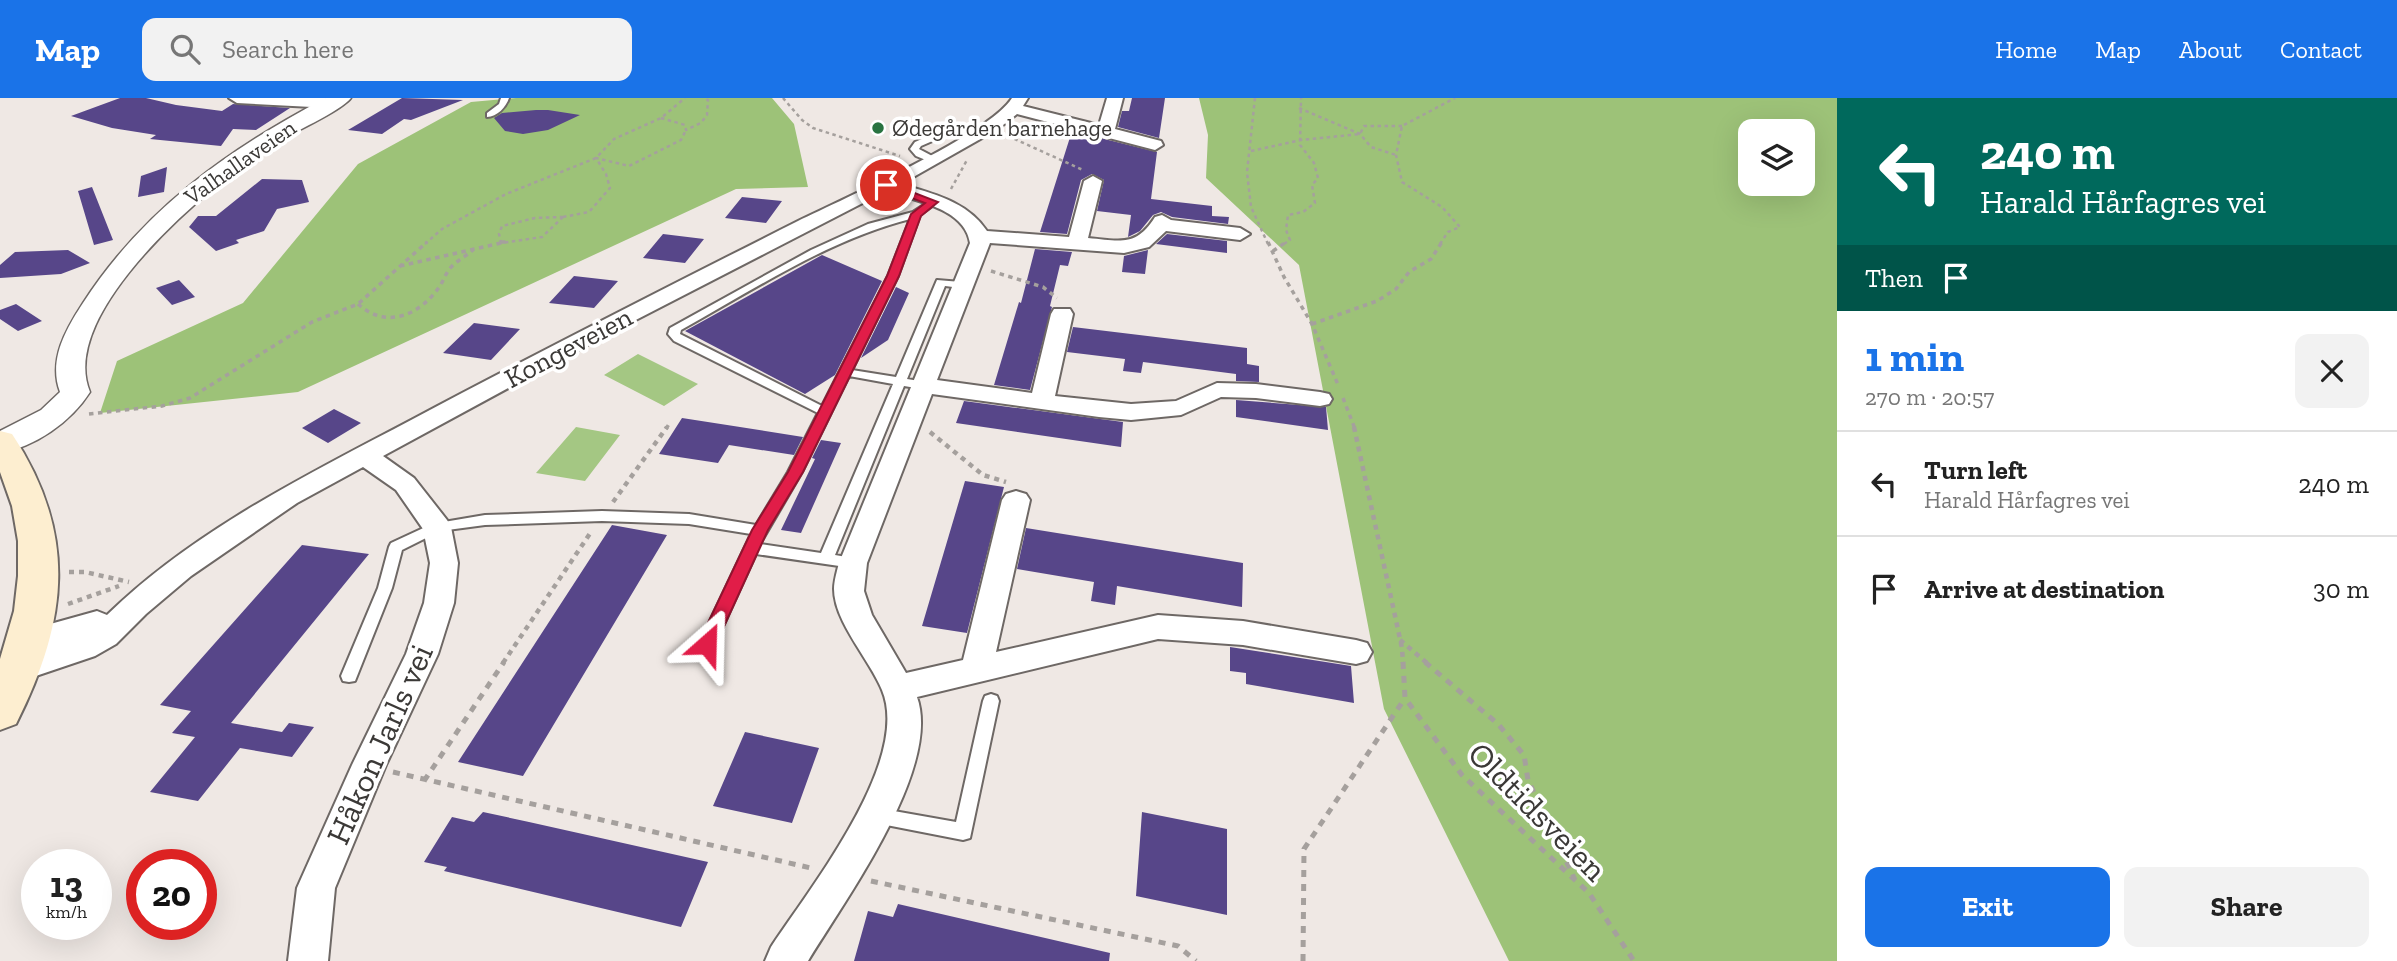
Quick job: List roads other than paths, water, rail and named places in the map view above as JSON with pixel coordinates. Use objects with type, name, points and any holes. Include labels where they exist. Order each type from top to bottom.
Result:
[{"type":"main road","points":[[0,437],[23,485],[37,537],[38,599],[25,655],[0,711]]},
{"type":"street","points":[[237,98],[336,101]]},
{"type":"street","points":[[1106,131],[1115,98]]},
{"type":"street","name":"Valhallaveien","points":[[0,437],[65,407],[75,392],[69,381],[73,350],[95,304],[113,277],[160,222],[223,168],[336,101]]},
{"type":"street","name":"Kongeveien","points":[[25,655],[97,641],[113,631],[135,606],[181,569],[287,497],[587,336],[929,162],[988,129],[1017,103],[1155,145]]},
{"type":"street","points":[[1077,244],[1093,181]]},
{"type":"street","points":[[785,961],[877,816],[903,745],[905,709],[898,688],[857,617],[839,561],[910,416],[911,383],[966,275],[980,236],[973,220],[931,207],[886,185]]},
{"type":"street","points":[[980,236],[1114,248],[1131,246],[1154,236],[1161,223],[1240,234]]},
{"type":"street","points":[[1042,402],[1062,314]]},
{"type":"street","points":[[911,383],[1109,411],[1181,408],[1207,383],[1320,399]]},
{"type":"street","name":"Håkon Jarls vei","points":[[308,961],[316,888],[369,765],[422,654],[439,603],[444,563],[437,527],[405,484],[364,455]]},
{"type":"street","points":[[977,667],[1016,500]]},
{"type":"street","points":[[898,688],[977,667],[1158,627],[1243,633],[1356,652]]},
{"type":"lane","points":[[490,115],[503,105],[505,98]]},
{"type":"lane","points":[[929,162],[914,149],[918,144],[959,126],[988,129]]},
{"type":"lane","points":[[707,644],[760,530],[795,472],[893,276],[931,207]]},
{"type":"lane","points":[[825,412],[678,339],[674,334],[676,328],[815,252],[871,226],[931,207]]},
{"type":"lane","points":[[751,548],[839,561],[911,383],[845,372]]},
{"type":"lane","points":[[349,676],[380,601],[397,547],[437,527],[485,520],[602,516],[689,519],[760,530]]},
{"type":"lane","points":[[877,816],[963,832],[991,701]]},
{"type":"place","name":"Ødegården barnehage","points":[[878,128]]}]
